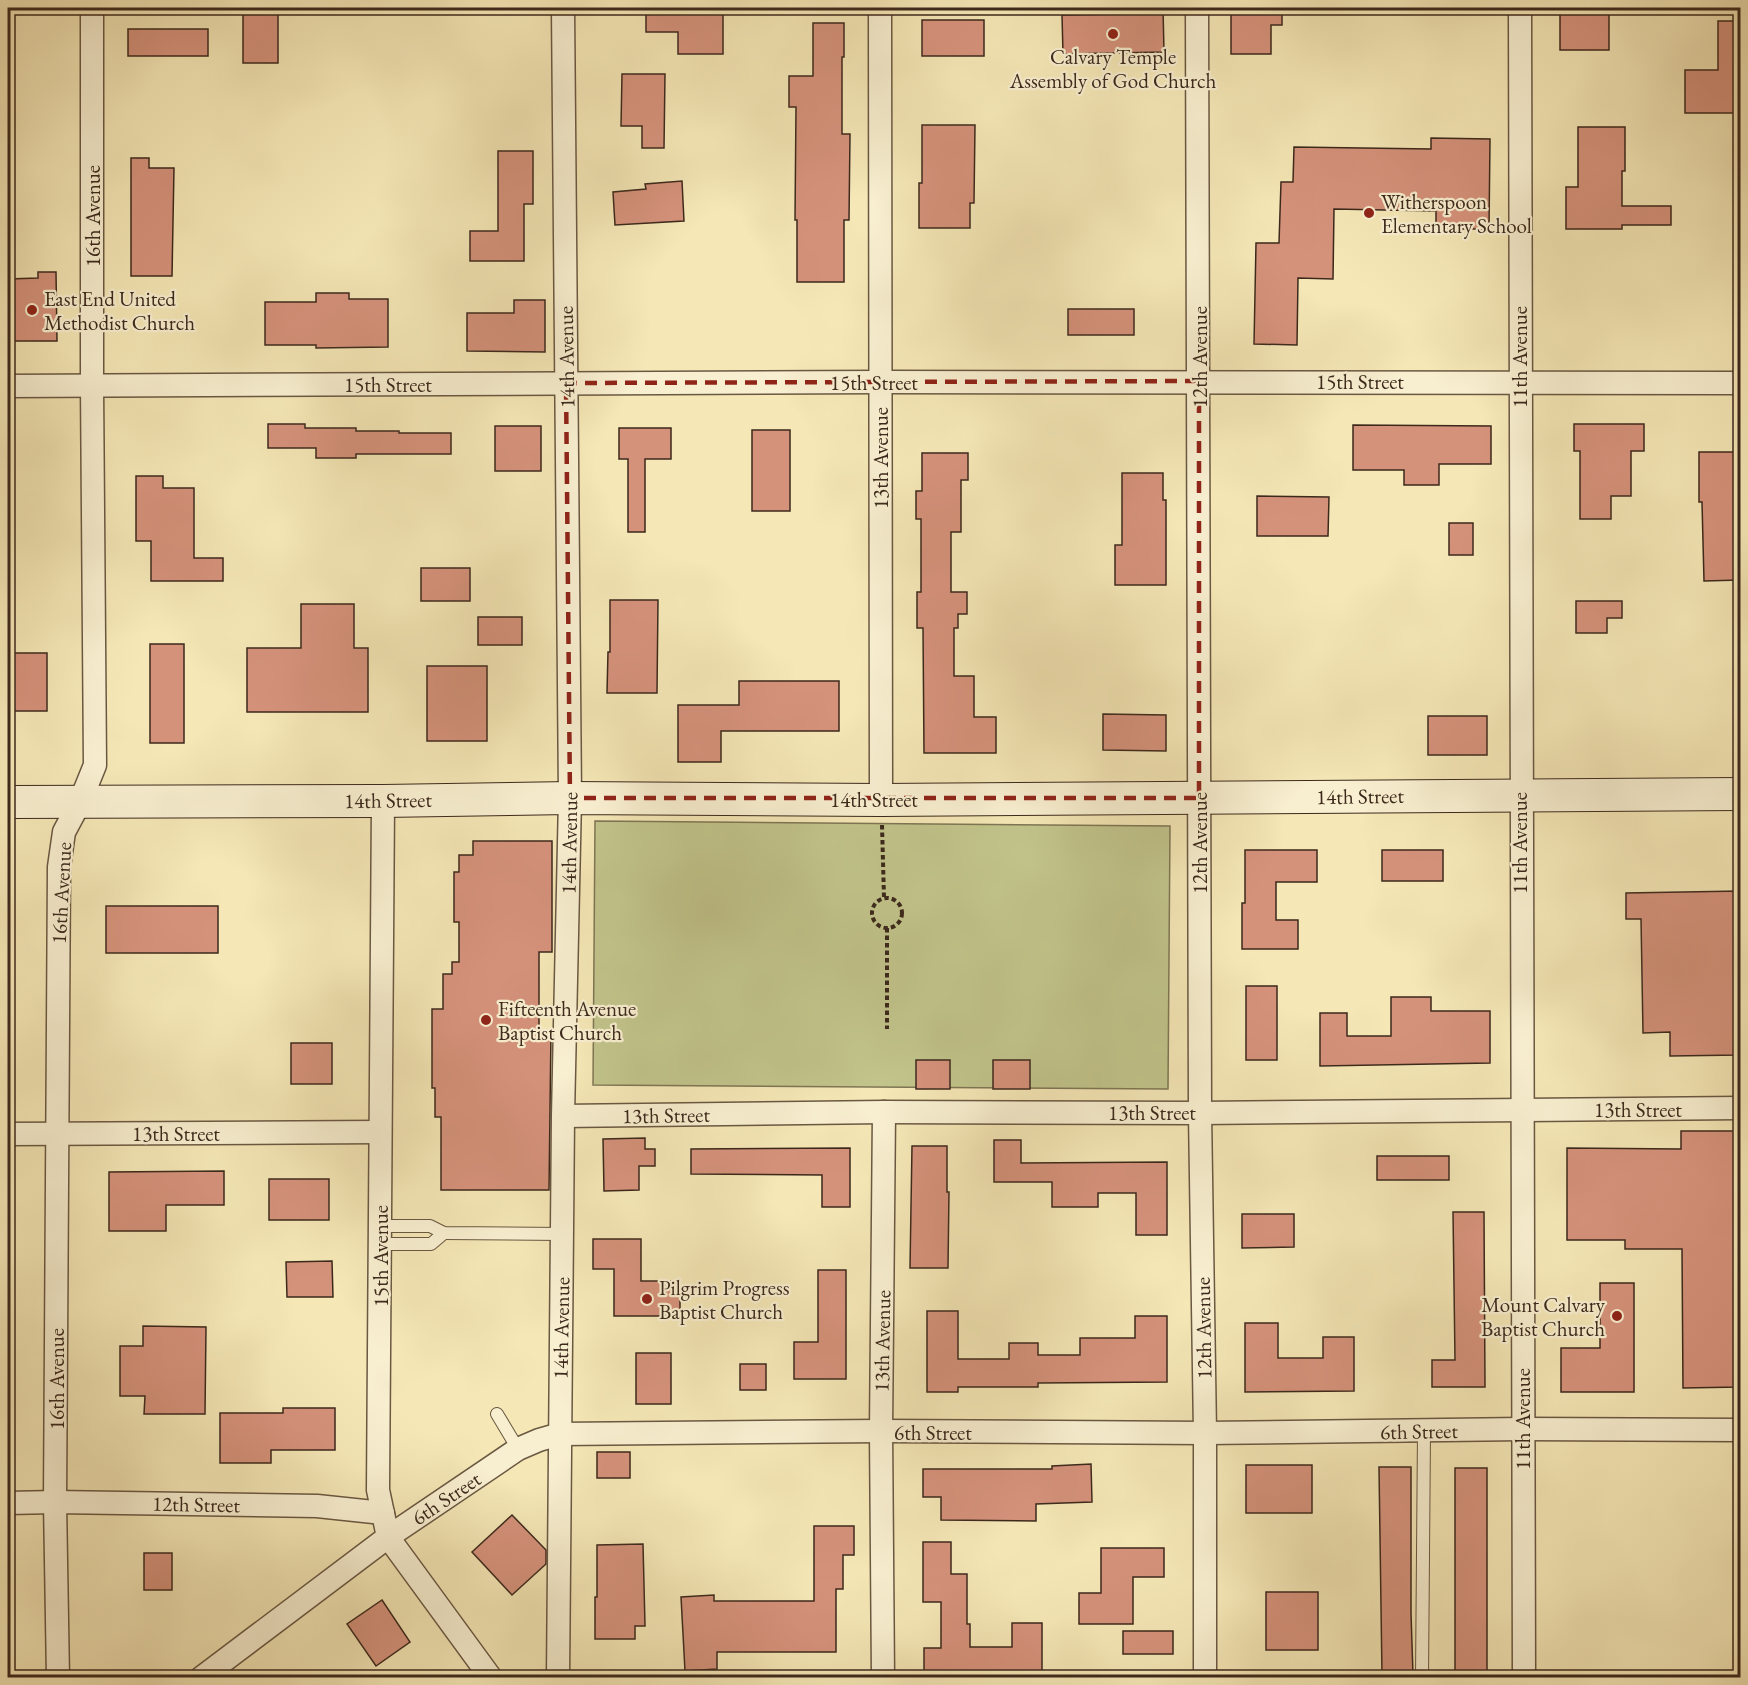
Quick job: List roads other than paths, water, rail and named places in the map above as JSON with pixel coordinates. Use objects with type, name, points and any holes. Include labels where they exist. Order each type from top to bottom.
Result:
[{"type":"main road","name":"14th Street","points":[[8,802],[570,798],[881,800],[1740,794]]},
{"type":"street","name":"16th Avenue","points":[[58,1677],[55,1502],[59,867],[64,832],[80,802],[95,765],[92,8]]},
{"type":"street","name":"14th Avenue","points":[[558,1677],[563,1116],[570,798],[563,8]]},
{"type":"street","name":"13th Avenue","points":[[880,8],[881,800]]},
{"type":"street","name":"12th Avenue","points":[[1197,8],[1200,1113],[1205,1433],[1205,1677]]},
{"type":"street","name":"11th Avenue","points":[[1520,8],[1518,381],[1524,1677]]},
{"type":"street","name":"15th Street","points":[[8,386],[1199,381],[1740,383]]},
{"type":"street","name":"15th Avenue","points":[[383,801],[378,1490],[388,1537],[491,1677]]},
{"type":"street","name":"13th Street","points":[[563,1116],[884,1112],[1200,1113],[1740,1108]]},
{"type":"street","name":"13th Avenue","points":[[883,1677],[880,1431],[884,1112]]},
{"type":"street","name":"13th Street","points":[[8,1134],[380,1132]]},
{"type":"street","name":"6th Street","points":[[201,1677],[388,1537],[518,1449],[560,1434],[880,1431],[1205,1433],[1522,1429],[1740,1430]]},
{"type":"street","name":"12th Street","points":[[8,1503],[317,1506],[383,1513]]},
{"type":"lane","points":[[380,1235],[430,1226],[444,1233],[562,1234]]},
{"type":"lane","points":[[380,1235],[431,1244],[444,1233]]},
{"type":"lane","points":[[497,1414],[518,1449]]},
{"type":"lane","points":[[1422,1677],[1424,1431]]},
{"type":"place","name":"Calvary Temple Assembly of God Church","points":[[1113,34]]},
{"type":"place","name":"Witherspoon Elementary School","points":[[1369,213]]},
{"type":"place","name":"East End United Methodist Church","points":[[32,310]]},
{"type":"place","name":"Fifteenth Avenue Baptist Church","points":[[486,1020]]},
{"type":"place","name":"Pilgrim Progress Baptist Church","points":[[647,1299]]},
{"type":"place","name":"Mount Calvary Baptist Church","points":[[1617,1316]]}]
